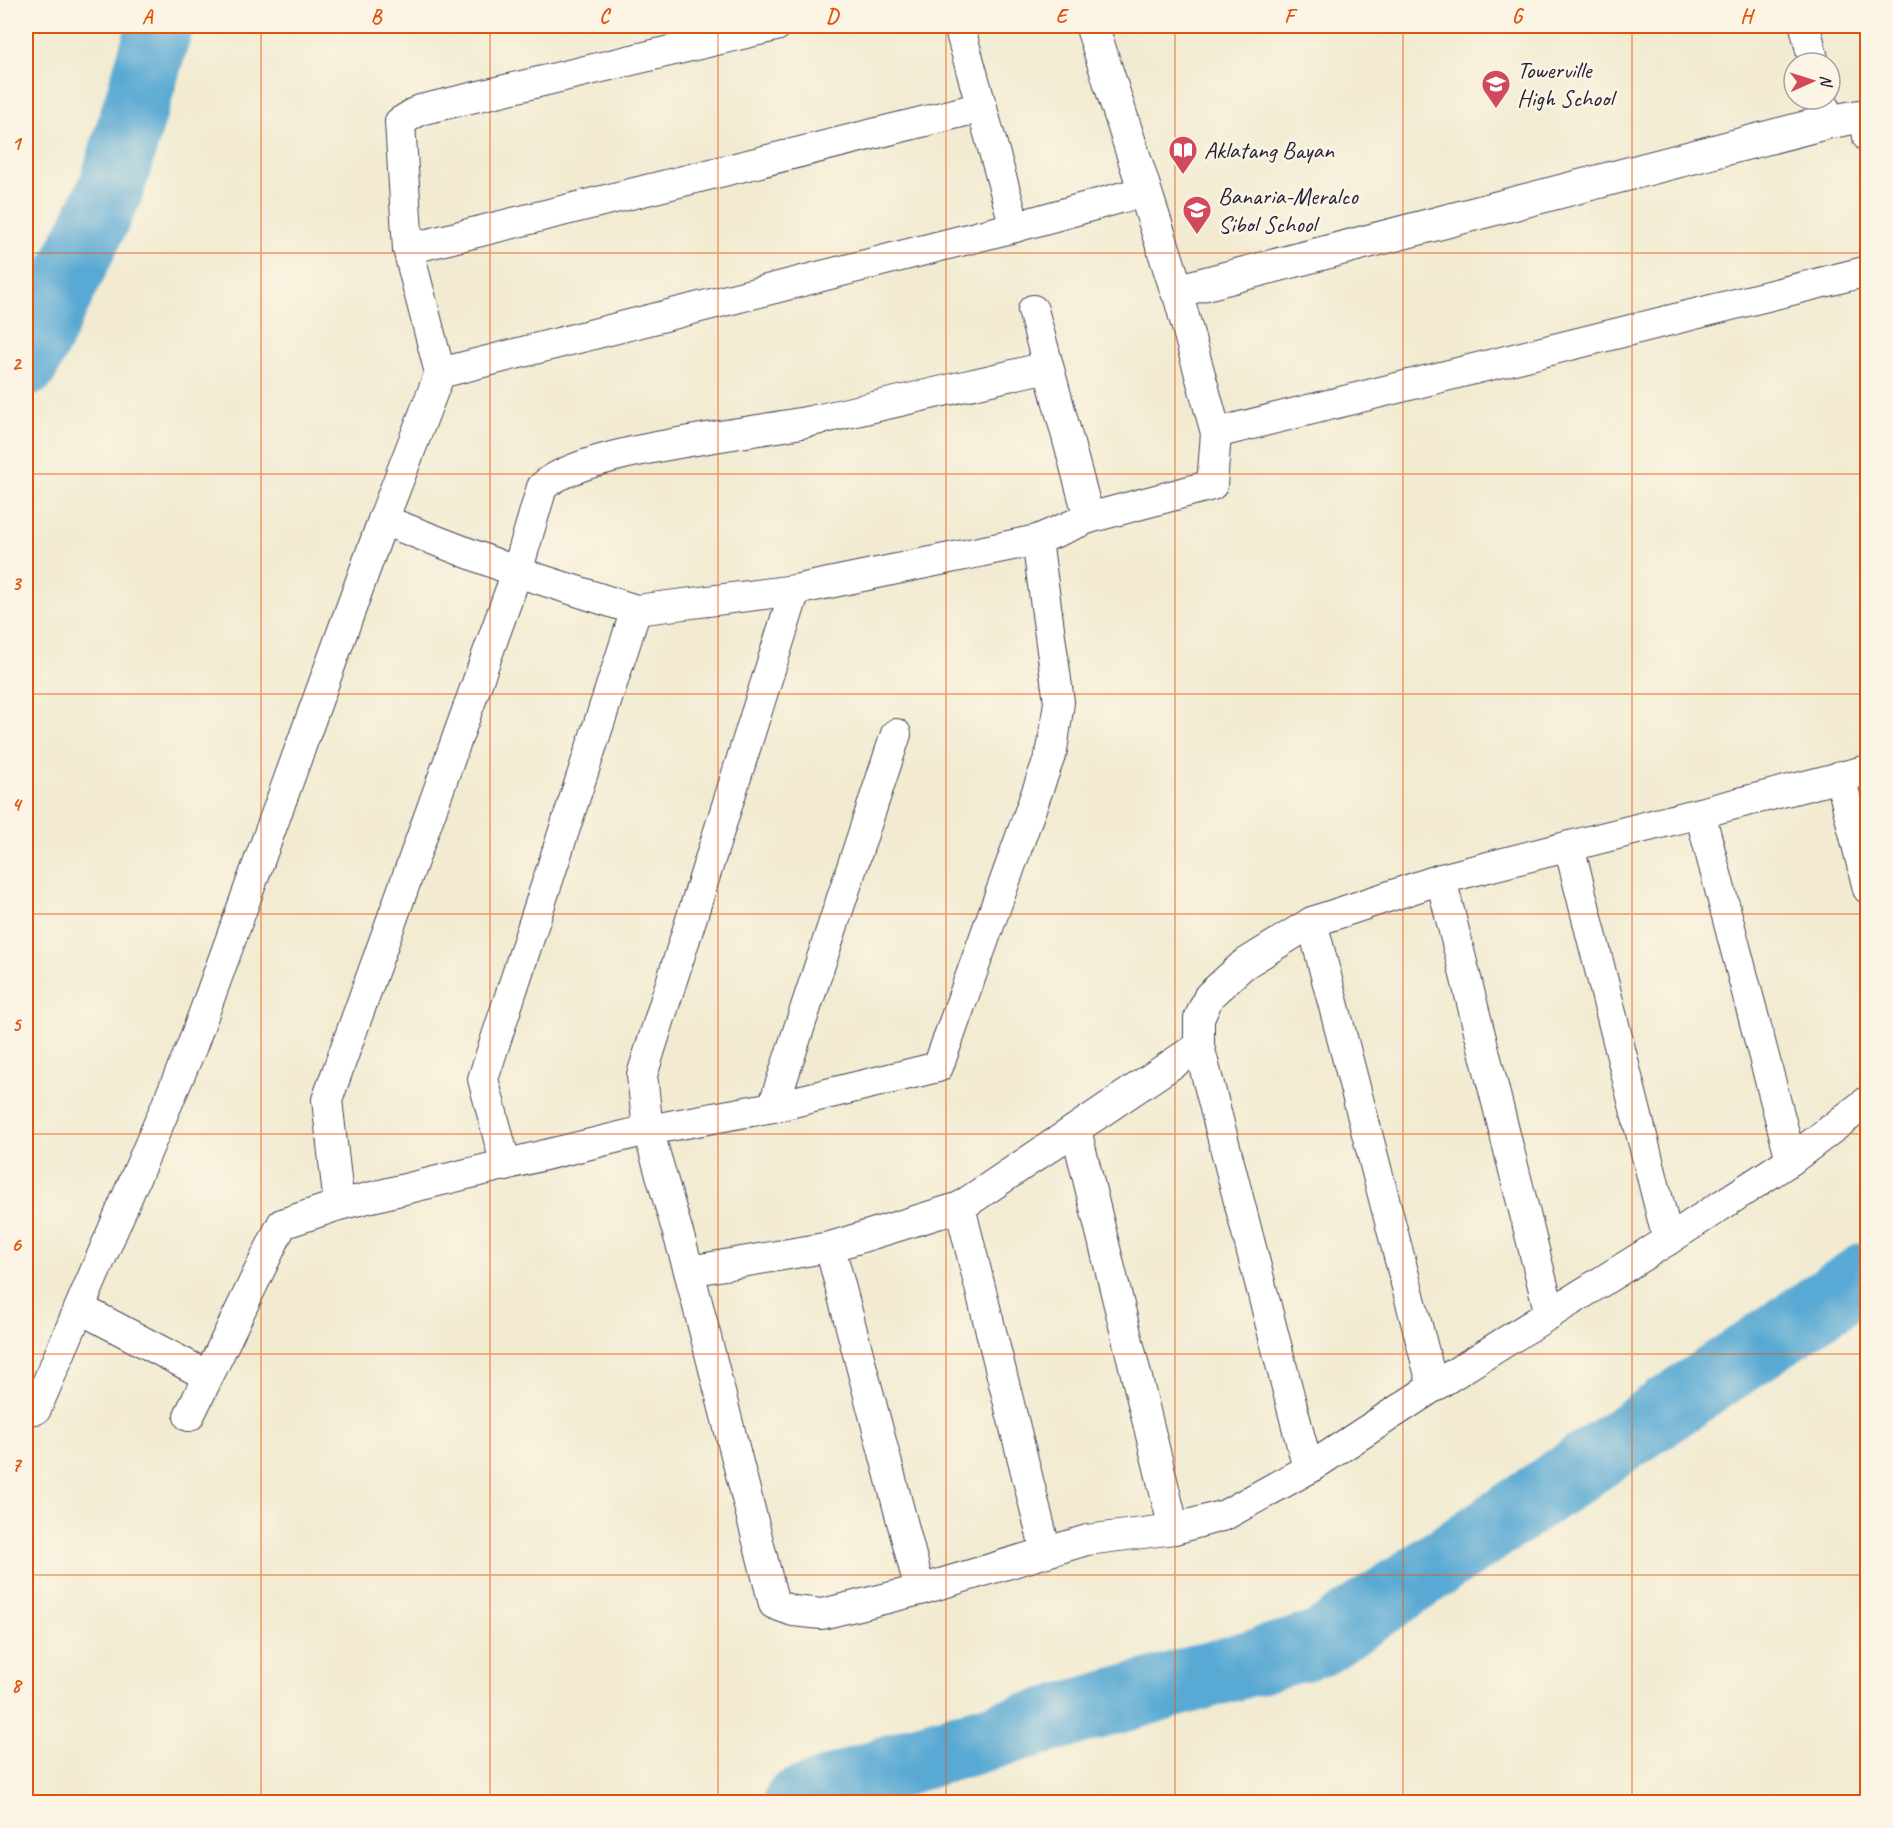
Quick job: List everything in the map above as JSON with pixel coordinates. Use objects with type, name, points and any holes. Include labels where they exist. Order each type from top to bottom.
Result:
[{"type":"street","points":[[36,1408],[81,1309],[192,1047],[383,520],[440,373],[408,249],[400,122],[420,110],[776,26]]},
{"type":"street","points":[[959,26],[1015,226]]},
{"type":"street","points":[[383,520],[517,572],[636,610],[795,590],[1037,540],[1089,518],[1212,485],[1216,433],[1177,291],[1092,26]]},
{"type":"street","points":[[1805,26],[1811,51]]},
{"type":"street","points":[[408,249],[982,107]]},
{"type":"street","points":[[1177,291],[1825,111],[1867,122]]},
{"type":"street","points":[[440,373],[1146,191]]},
{"type":"street","points":[[1216,433],[1868,272]]},
{"type":"street","points":[[1033,310],[1089,518]]},
{"type":"street","points":[[339,1205],[327,1100],[517,572],[542,487],[553,477],[624,454],[808,422],[1047,367]]},
{"type":"street","points":[[189,1416],[282,1224],[339,1205],[648,1130],[773,1107],[938,1067],[1052,750],[1059,702],[1037,540]]},
{"type":"street","points":[[795,590],[642,1075],[648,1130],[688,1271],[774,1604],[793,1611],[822,1614],[920,1590],[1087,1540],[1174,1528],[1225,1515],[1308,1468],[1668,1240],[1791,1160],[1868,1101]]},
{"type":"street","points":[[506,1166],[483,1079],[636,610]]},
{"type":"street","points":[[773,1107],[896,734]]},
{"type":"street","points":[[1308,1468],[1199,1046],[1199,1019],[1209,996],[1243,965],[1312,922],[1441,879],[1854,773],[1868,889]]},
{"type":"street","points":[[1700,813],[1791,1160]]},
{"type":"street","points":[[1569,846],[1668,1240]]},
{"type":"street","points":[[1441,879],[1550,1314]]},
{"type":"street","points":[[1312,922],[1433,1387]]},
{"type":"street","points":[[688,1271],[830,1247],[960,1207],[1199,1046]]},
{"type":"street","points":[[1076,1130],[1174,1528]]},
{"type":"street","points":[[960,1207],[1046,1552]]},
{"type":"street","points":[[830,1247],[920,1590]]},
{"type":"street","points":[[81,1309],[208,1376]]},
{"type":"waterway","points":[[26,364],[111,189],[160,26]]},
{"type":"waterway","points":[[796,1802],[919,1757],[1321,1643],[1868,1274]]},
{"type":"place","name":"Towerville High School","points":[[1496,110]]},
{"type":"place","name":"Aklatang Bayan","points":[[1183,176]]},
{"type":"place","name":"Banaria-Meralco Sibol School","points":[[1197,236]]}]
